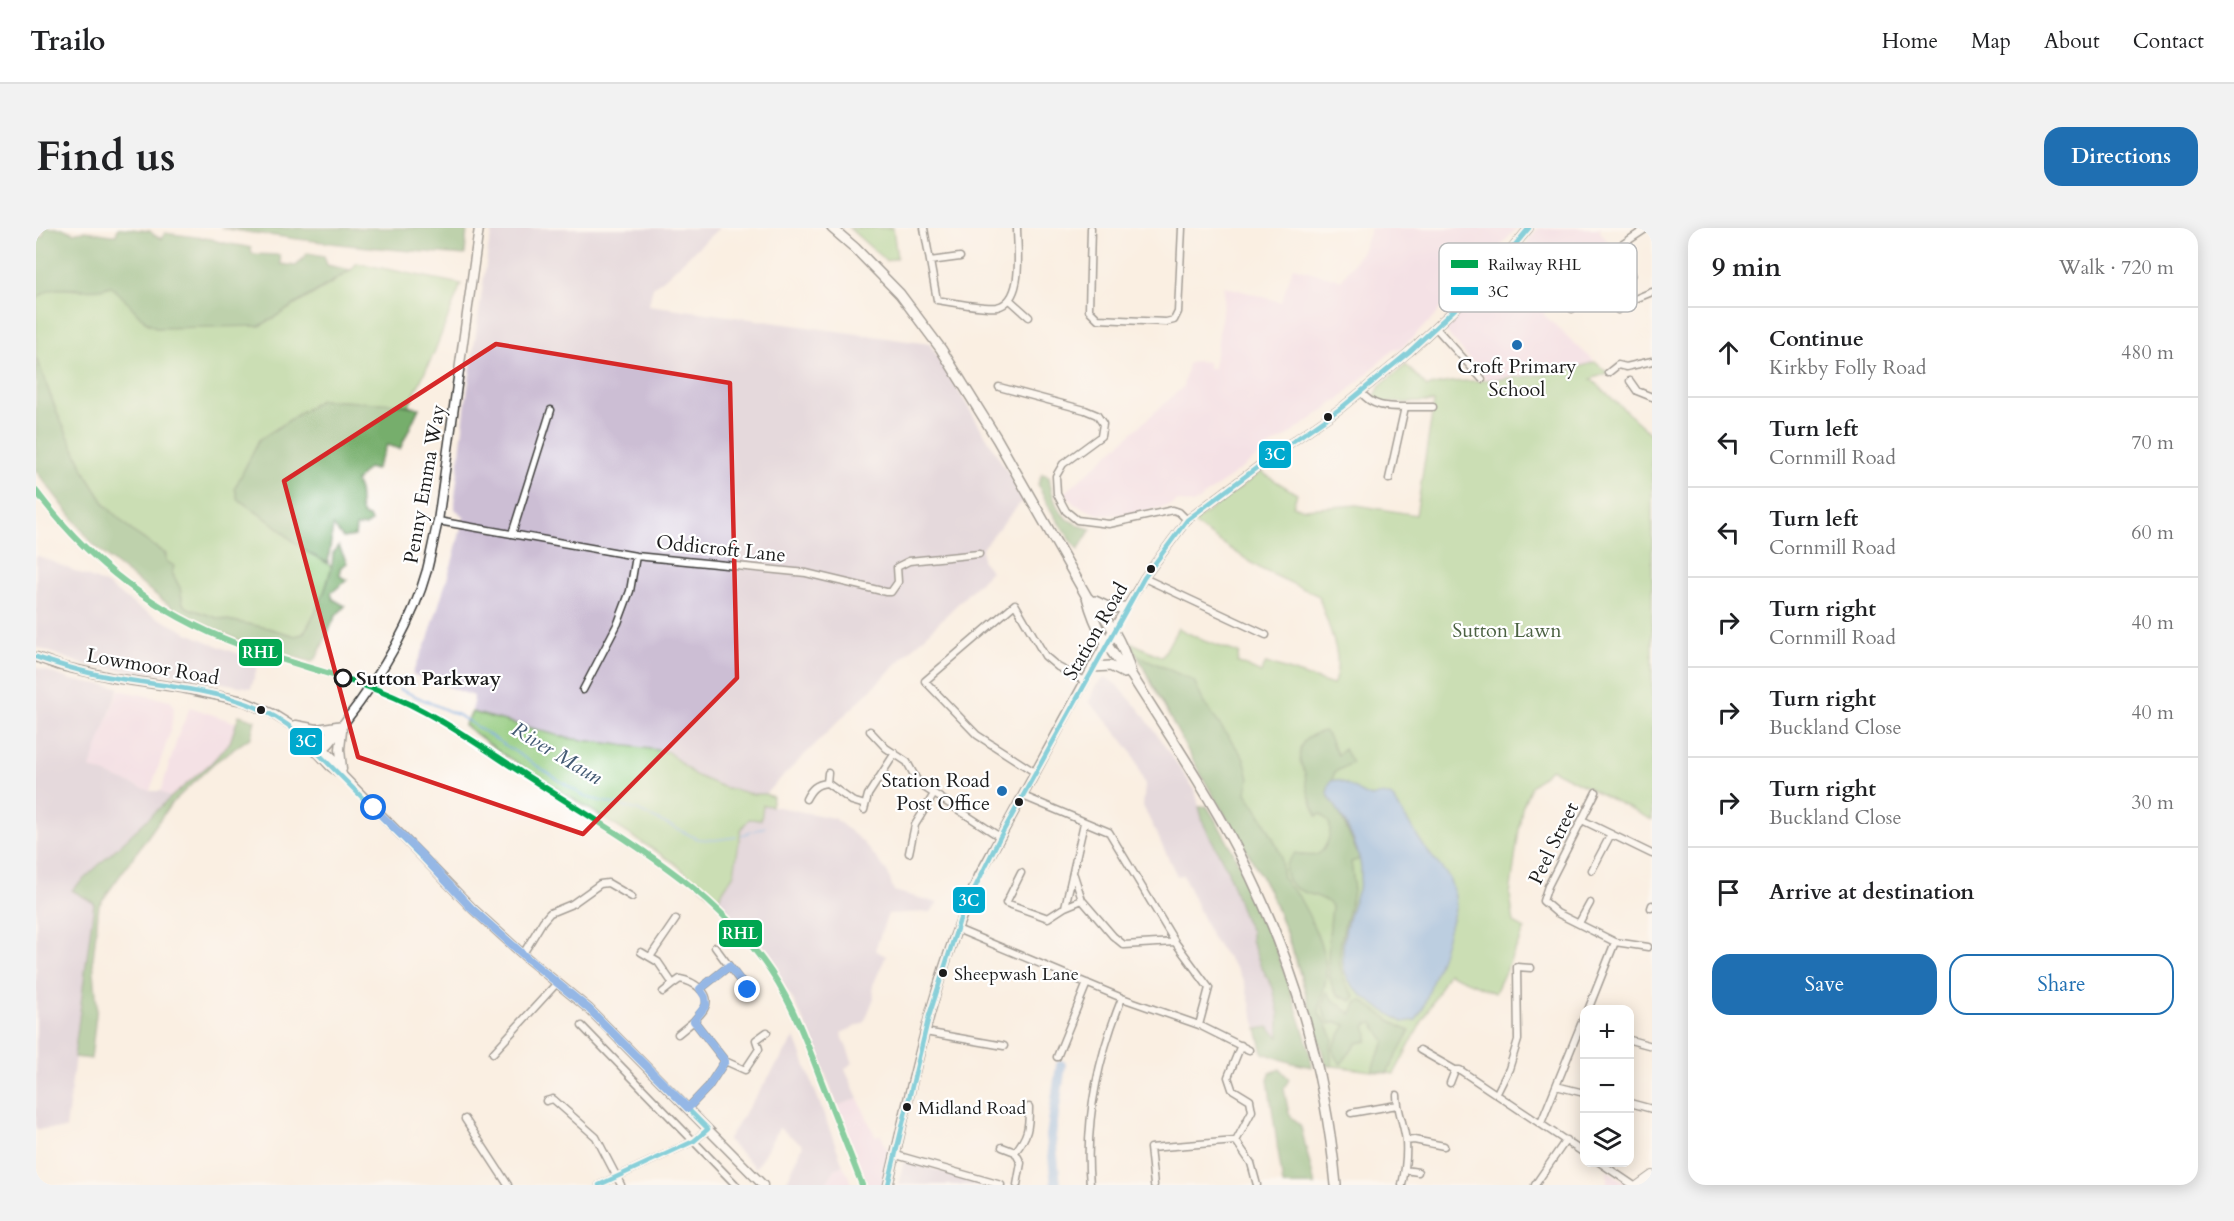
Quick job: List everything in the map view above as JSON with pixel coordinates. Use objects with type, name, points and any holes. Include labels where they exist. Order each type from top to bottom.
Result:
[{"type":"highway","points":[[832,228],[900,294],[941,350],[992,430],[1087,597],[1102,612],[1113,630],[1125,653],[1132,676],[1242,858],[1273,927],[1309,1028],[1321,1077],[1336,1185]]},
{"type":"highway","points":[[1087,597],[1110,608],[1126,607]]},
{"type":"highway","points":[[1087,597],[1092,617],[1115,660],[1132,676]]},
{"type":"highway","points":[[1093,667],[1110,666],[1132,676]]},
{"type":"main road","name":"Penny Emma Way","points":[[320,748],[335,738],[378,677],[402,633],[428,569],[438,521],[479,228]]},
{"type":"main road","name":"Station Road","points":[[888,1185],[925,1032],[957,929],[974,886],[1113,630]]},
{"type":"main road","name":"Lowmoor Road","points":[[36,657],[61,666],[114,678],[203,691],[243,701],[307,733],[334,759],[342,775],[472,909],[596,1016],[763,1185]]},
{"type":"main road","points":[[287,723],[317,729],[343,725],[340,749],[342,775]]},
{"type":"street","points":[[924,228],[937,300],[996,307],[1010,300],[1017,285],[1017,228]]},
{"type":"street","points":[[1091,228],[1089,310],[1098,319],[1166,322],[1174,320],[1178,312],[1182,228]]},
{"type":"street","name":"Station Road","points":[[1517,243],[1529,228]]},
{"type":"street","points":[[1624,243],[1647,228]]},
{"type":"street","points":[[930,261],[960,257]]},
{"type":"street","points":[[1637,298],[1652,292]]},
{"type":"street","points":[[1010,300],[1029,317]]},
{"type":"street","name":"Station Road","points":[[1113,630],[1144,578],[1187,520],[1361,392],[1451,312]]},
{"type":"street","points":[[1435,327],[1482,379]]},
{"type":"street","points":[[1608,373],[1618,365],[1626,367],[1652,361]]},
{"type":"street","points":[[1630,381],[1637,391],[1652,396]]},
{"type":"street","points":[[999,387],[1085,410],[1097,416],[1103,424],[1101,436],[1063,464],[1056,476],[1056,494],[1066,511],[1077,520],[1109,524],[1173,510],[1179,512],[1187,520]]},
{"type":"street","points":[[1361,392],[1378,405],[1433,407]]},
{"type":"street","points":[[1389,479],[1405,407]]},
{"type":"street","points":[[512,534],[551,410]]},
{"type":"street","name":"Oddicroft Lane","points":[[438,521],[636,556],[806,573],[886,592],[891,592],[898,582],[897,567],[909,561],[979,554]]},
{"type":"street","points":[[583,690],[618,623],[630,591],[636,556]]},
{"type":"street","points":[[1144,578],[1266,635]]},
{"type":"street","points":[[1036,773],[977,735],[925,681],[1015,604],[1045,656],[1058,667],[1084,681]]},
{"type":"street","points":[[870,731],[907,762],[919,784],[1000,837]]},
{"type":"street","points":[[806,799],[811,790],[819,784],[827,783],[864,808],[868,795],[895,753]]},
{"type":"street","points":[[827,783],[828,773]]},
{"type":"street","name":"Peel Street","points":[[1596,792],[1548,886],[1543,901],[1557,912],[1615,942],[1648,948]]},
{"type":"street","points":[[909,853],[915,825],[934,794]]},
{"type":"street","points":[[1023,796],[1109,832],[1175,942],[1209,988],[1199,1025]]},
{"type":"street","points":[[1582,820],[1652,854]]},
{"type":"street","points":[[1065,907],[1084,823]]},
{"type":"street","points":[[1592,870],[1611,834]]},
{"type":"street","points":[[1021,873],[1006,903],[1048,918],[1082,900]]},
{"type":"street","points":[[1074,874],[1082,900],[1113,936],[1124,945],[1175,942]]},
{"type":"street","points":[[523,954],[550,913],[572,904],[600,884],[608,884],[632,897]]},
{"type":"street","points":[[1579,924],[1590,903]]},
{"type":"street","points":[[650,957],[676,919]]},
{"type":"street","points":[[957,929],[1122,998],[1199,1025],[1249,1050]]},
{"type":"street","points":[[1590,1005],[1615,942]]},
{"type":"street","points":[[715,947],[748,990]]},
{"type":"street","points":[[641,952],[658,962],[673,984]]},
{"type":"street","points":[[1510,963],[1517,967],[1531,968]]},
{"type":"street","points":[[700,989],[729,966]]},
{"type":"street","points":[[1497,1093],[1509,1069],[1518,1040],[1517,967]]},
{"type":"street","points":[[663,992],[680,979],[692,981],[705,997],[706,1005],[694,1021],[678,1034]]},
{"type":"street","points":[[493,1053],[557,982]]},
{"type":"street","points":[[1057,1057],[1087,983]]},
{"type":"street","points":[[1090,1185],[1090,1115],[1099,1067],[1122,998]]},
{"type":"street","points":[[694,1021],[725,1061],[745,1070],[759,1049],[756,1040],[767,1032]]},
{"type":"street","points":[[582,1026],[736,1185]]},
{"type":"street","points":[[925,1032],[1004,1046]]},
{"type":"street","points":[[1541,1123],[1580,1033]]},
{"type":"street","points":[[1634,1041],[1652,1046]]},
{"type":"street","points":[[1236,1141],[1252,1111],[1250,1100],[1232,1089],[1228,1077],[1241,1045]]},
{"type":"street","points":[[1420,1050],[1455,1070],[1460,1070],[1497,1093],[1580,1150]]},
{"type":"street","points":[[688,1108],[708,1087],[725,1061]]},
{"type":"street","points":[[1450,1083],[1455,1070]]},
{"type":"street","points":[[1556,1086],[1580,1092]]},
{"type":"street","points":[[1397,1095],[1397,1105],[1406,1141],[1402,1185]]},
{"type":"street","points":[[546,1101],[553,1099],[596,1137],[621,1185]]},
{"type":"street","points":[[1634,1104],[1652,1109]]},
{"type":"street","points":[[1351,1113],[1397,1105]]},
{"type":"street","points":[[1015,1152],[1025,1139],[1029,1125],[1029,1107]]},
{"type":"street","points":[[465,1119],[508,1185]]},
{"type":"street","points":[[599,1185],[694,1141],[708,1129]]},
{"type":"street","points":[[1406,1141],[1414,1140],[1444,1146]]},
{"type":"street","points":[[1535,1185],[1566,1140]]},
{"type":"street","points":[[1154,1185],[1150,1149],[1236,1141]]},
{"type":"street","points":[[1236,1141],[1251,1163],[1257,1185]]},
{"type":"street","points":[[1002,1147],[1015,1152],[1022,1163],[1017,1185]]},
{"type":"street","points":[[896,1155],[1002,1185]]},
{"type":"street","points":[[1606,1167],[1633,1185]]},
{"type":"street","points":[[1405,1170],[1418,1172]]},
{"type":"street","points":[[1638,1185],[1652,1175]]},
{"type":"highlighted area","points":[[496,344],[730,383],[737,678],[583,834],[358,757],[284,481]]},
{"type":"shaded area","points":[[494,228],[719,228],[653,287],[649,305],[930,344],[1024,499],[982,548],[982,561],[991,571],[765,794],[753,794],[723,787],[695,775],[668,752],[567,738],[472,712],[474,696],[412,674],[428,639],[464,517],[455,509],[455,497],[466,401],[489,243]]},
{"type":"shaded area","points":[[1371,228],[1517,228],[1503,243],[1439,243],[1439,310],[1437,314],[1401,349],[1393,350],[1338,400],[1283,439],[1266,448],[1256,458],[1193,504],[1177,501],[1172,505],[1137,514],[1100,515],[1074,504],[1065,493],[1183,387],[1188,364],[1195,361],[1208,362],[1208,368],[1214,368],[1224,286],[1281,302],[1293,267],[1341,280],[1362,251]]},
{"type":"shaded area","points":[[1538,228],[1602,228],[1599,230],[1609,243],[1526,243]]},
{"type":"shaded area","name":"Croft Primary School","points":[[1463,312],[1545,312],[1543,314],[1595,362],[1576,369],[1488,380],[1444,329]]},
{"type":"shaded area","points":[[36,555],[106,584],[139,608],[190,634],[259,661],[251,688],[171,674],[148,674],[85,665],[36,647]]},
{"type":"shaded area","points":[[36,667],[72,680],[119,687],[90,768],[150,791],[161,791],[170,798],[72,890],[94,903],[66,1129],[36,1129]]},
{"type":"shaded area","points":[[1106,677],[1117,685],[1140,710],[1195,790],[1204,825],[1227,869],[1245,921],[1251,931],[1251,940],[1260,964],[1273,988],[1279,1014],[1280,1037],[1268,1027],[1257,1029],[1244,981],[1213,940],[1183,875],[1177,876],[1143,806],[1145,785],[1133,754],[1089,702],[1095,686]]},
{"type":"shaded area","points":[[119,690],[171,701],[174,708],[170,733],[150,791],[89,768]]},
{"type":"shaded area","points":[[190,707],[237,723],[230,742],[211,763],[170,798],[161,791],[178,736]]},
{"type":"shaded area","points":[[763,804],[834,818],[862,841],[887,871],[894,891],[938,903],[931,912],[888,914],[875,950],[886,956],[873,985],[874,998],[864,1023],[841,1033],[853,1063],[845,1069],[858,1098],[837,1106],[811,1035],[793,1000],[760,950],[717,900],[734,874],[741,829]]},
{"type":"shaded area","points":[[795,1037],[843,1165],[835,1169],[825,1185],[785,1185],[803,1145],[779,1128],[756,1168],[727,1140]]},
{"type":"shaded area","points":[[858,1098],[875,1136],[881,1135],[885,1146],[890,1151],[883,1185],[867,1185],[837,1106]]},
{"type":"shaded area","points":[[904,1160],[988,1185],[898,1185]]},
{"type":"shaded area","points":[[843,1165],[853,1185],[825,1185],[835,1169]]},
{"type":"shaded area","points":[[1607,1170],[1628,1185],[1607,1185]]},
{"type":"green space","points":[[45,228],[62,228],[74,233],[88,231],[116,235],[118,228],[121,228],[150,231],[162,239],[165,233],[212,239],[251,248],[252,254],[280,255],[281,264],[296,266],[308,253],[324,256],[327,265],[351,270],[260,326],[158,328],[144,320],[110,286],[91,290],[62,288],[44,293],[36,300],[36,237],[43,237]]},
{"type":"green space","points":[[221,228],[467,228],[465,255],[343,244]]},
{"type":"green space","points":[[849,228],[893,228],[897,258],[886,261]]},
{"type":"green space","points":[[357,263],[461,284],[434,353],[409,405],[320,400],[259,440],[235,488],[238,499],[332,567],[316,610],[303,634],[295,636],[217,618],[188,608],[183,604],[180,588],[166,561],[166,554],[133,532],[106,506],[87,476],[57,413],[36,357],[36,300],[53,289],[84,290],[109,286],[121,293],[148,324],[260,326],[330,284],[351,270]]},
{"type":"green space","points":[[36,357],[57,413],[87,476],[106,506],[133,532],[165,554],[166,561],[174,566],[172,573],[180,588],[183,604],[188,608],[217,618],[295,636],[303,634],[323,595],[330,574],[333,553],[339,546],[347,563],[340,568],[340,576],[347,580],[331,593],[333,599],[345,606],[335,617],[317,657],[312,662],[242,642],[181,614],[114,563],[92,543],[36,471]]},
{"type":"green space","name":"Sutton Lawn","points":[[1595,362],[1608,373],[1591,379],[1652,435],[1652,820],[1551,769],[1531,786],[1522,808],[1510,895],[1514,923],[1525,929],[1495,993],[1448,973],[1394,1074],[1326,1065],[1295,958],[1265,883],[1191,757],[1130,642],[1162,657],[1178,628],[1204,641],[1239,653],[1237,662],[1261,673],[1266,663],[1333,685],[1337,663],[1336,651],[1319,596],[1261,569],[1194,524],[1197,520],[1261,472],[1297,494],[1293,506],[1304,509],[1357,505],[1416,515],[1434,402],[1383,403],[1374,398],[1380,386],[1406,365],[1427,387],[1450,382],[1543,374]]},
{"type":"green space","points":[[320,400],[398,404],[419,408],[400,449],[387,445],[375,470],[368,468],[355,482],[359,491],[361,511],[363,515],[369,517],[371,522],[365,526],[356,527],[355,536],[343,538],[333,526],[328,563],[307,552],[278,527],[238,499],[235,488],[259,440]]},
{"type":"green space","points":[[1042,474],[1049,476],[1056,504],[1065,517],[1080,526],[1091,529],[1078,550],[1042,493],[1038,484]]},
{"type":"green space","points":[[1137,655],[1194,681],[1204,703],[1244,758],[1249,779],[1246,793],[1273,837],[1281,856],[1284,880],[1299,897],[1313,924],[1324,955],[1326,974],[1319,1014],[1333,1039],[1330,1047],[1332,1066],[1326,1065],[1295,957],[1271,895],[1192,758]]},
{"type":"green space","points":[[472,712],[567,738],[668,752],[695,775],[723,787],[773,797],[771,806],[763,805],[761,820],[749,819],[741,829],[734,874],[717,900],[673,862],[504,755],[464,725]]},
{"type":"green space","points":[[239,715],[255,720],[251,737],[214,763],[171,804],[99,905],[93,959],[97,1006],[91,1059],[74,1057],[94,903],[72,890],[170,798],[211,763],[230,742]]},
{"type":"green space","points":[[1324,731],[1338,755],[1344,749],[1352,763],[1335,772],[1328,790],[1329,797],[1338,810],[1360,859],[1351,862],[1354,886],[1340,944],[1341,971],[1355,996],[1351,1001],[1338,995],[1330,978],[1328,953],[1332,906],[1327,901],[1294,887],[1286,874],[1288,862],[1295,853],[1310,856],[1319,854],[1328,839],[1329,824],[1321,814],[1317,816],[1300,762],[1300,748],[1305,740]]},
{"type":"green space","points":[[1207,806],[1248,882],[1271,935],[1305,1035],[1312,1067],[1263,1053],[1257,1029],[1268,1027],[1279,1037],[1279,1014],[1273,988],[1260,964],[1251,940],[1251,931],[1245,921],[1227,869],[1204,825],[1199,807]]},
{"type":"green space","points":[[1327,992],[1351,1014],[1357,1002],[1362,1001],[1410,1031],[1387,1073],[1373,1071],[1385,1041],[1373,1023],[1365,1027],[1368,1034],[1367,1041],[1357,1043],[1341,1064],[1335,1057],[1333,1047],[1346,1025],[1337,1022],[1330,1024],[1327,1020],[1323,1004]]},
{"type":"green space","points":[[1280,1069],[1289,1079],[1284,1089],[1289,1114],[1301,1127],[1315,1185],[1283,1185],[1268,1080],[1270,1073]]},
{"type":"water","points":[[1337,780],[1367,796],[1384,794],[1392,797],[1425,848],[1449,877],[1456,906],[1442,954],[1423,1008],[1416,1020],[1403,1022],[1372,1002],[1351,984],[1344,970],[1345,934],[1361,870],[1353,839],[1329,796],[1328,789],[1331,781]]},
{"type":"waterway","name":"River Maun","points":[[399,689],[460,716],[585,797],[637,810],[698,839],[715,840],[736,837]]},
{"type":"waterway","name":"River Maun","points":[[742,835],[765,827]]},
{"type":"waterway","name":"River Maun","points":[[1056,1185],[1051,1136],[1061,1065]]},
{"type":"rail line","name":"RHL","points":[[36,491],[57,517],[102,563],[126,583],[180,618],[240,645],[380,691],[421,710],[632,844],[664,865],[694,889],[748,941],[779,985],[805,1038],[862,1185]]},
{"type":"transit line","name":"3C","points":[[1517,243],[1529,228]]},
{"type":"transit line","name":"3C","points":[[888,1185],[929,1016],[961,916],[1000,837],[1144,578],[1187,520],[1341,408],[1409,352],[1452,312]]},
{"type":"transit line","name":"3C","points":[[36,657],[96,674],[189,689],[236,700],[280,719],[299,734],[473,909],[528,959],[589,1009],[708,1129],[694,1141],[599,1185]]},
{"type":"place","name":"Croft Primary School","points":[[1517,345]]},
{"type":"place","name":"Sutton Parkway","points":[[343,678]]},
{"type":"place","name":"Station Road Post Office","points":[[1002,791]]},
{"type":"place","name":"Sheepwash Lane","points":[[943,973]]},
{"type":"place","name":"Midland Road","points":[[907,1107]]},
{"type":"route","points":[[374,808],[472,909],[589,1009],[688,1108],[708,1087],[725,1061],[694,1021],[706,1005],[705,997],[700,989],[729,966],[748,990]]}]
